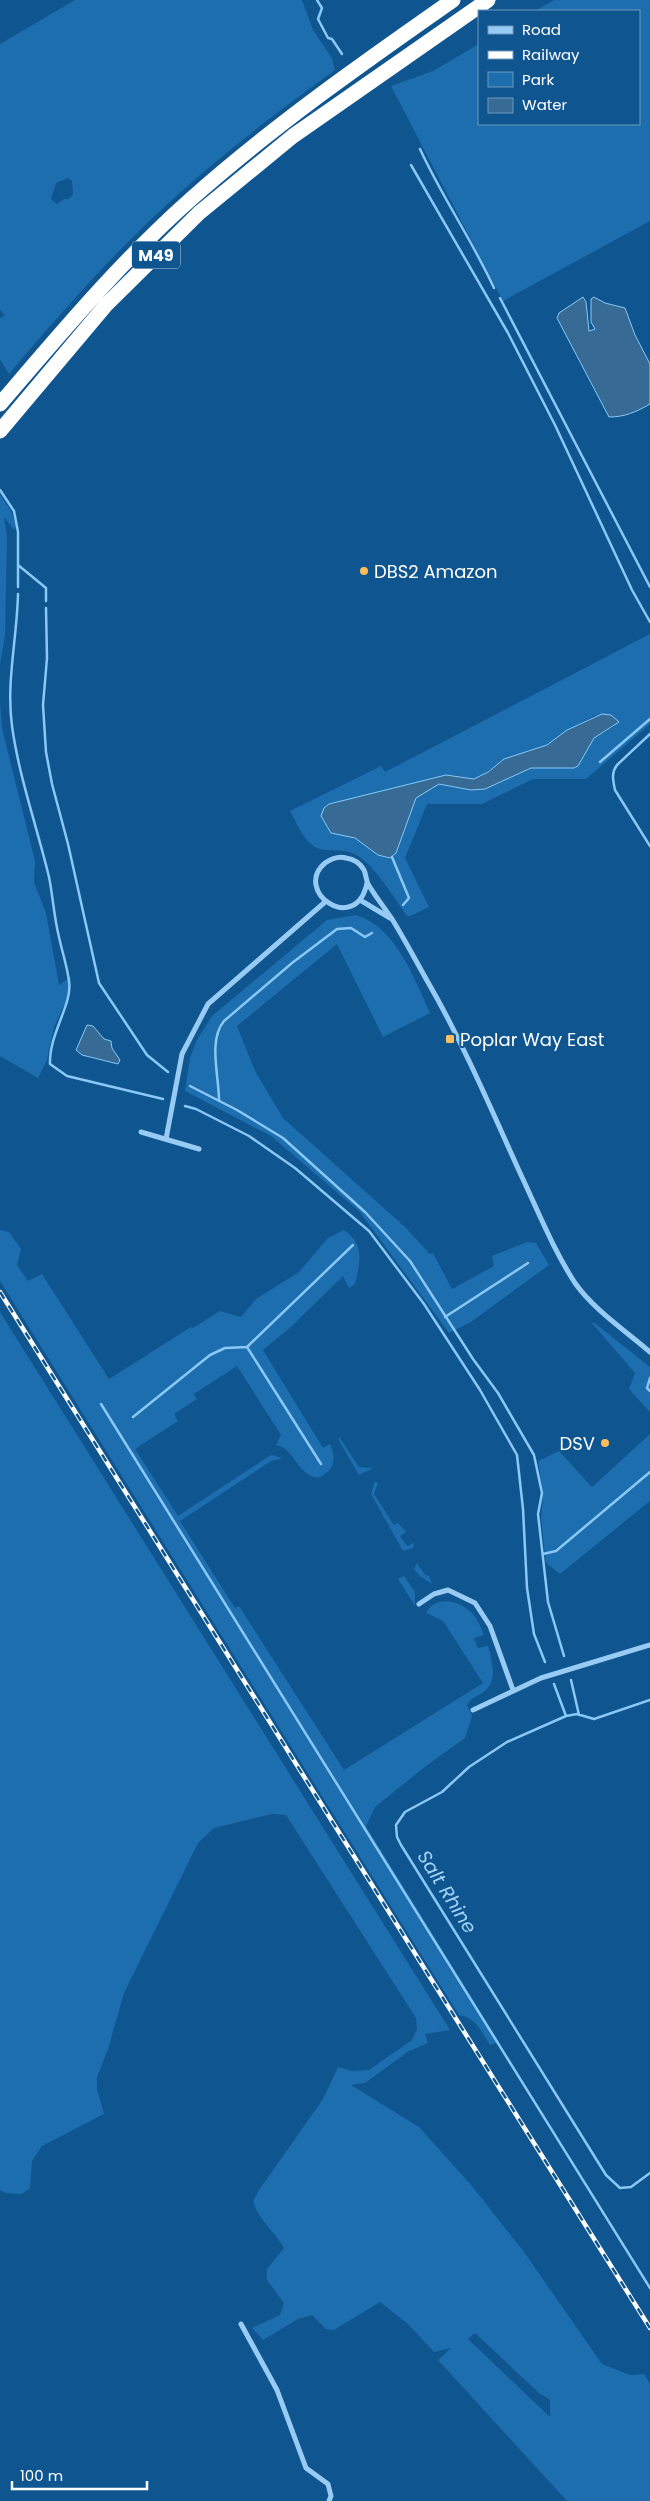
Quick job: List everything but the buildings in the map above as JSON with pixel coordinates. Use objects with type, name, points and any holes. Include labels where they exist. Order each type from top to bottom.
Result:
[{"type":"highway","name":"M49","points":[[0,404],[96,291],[190,200],[289,117],[453,0]]},
{"type":"highway","name":"M49","points":[[0,431],[106,305],[200,213],[293,136],[488,0]]},
{"type":"street","points":[[367,883],[365,892],[360,900],[350,907],[338,908],[325,902],[317,891],[316,880],[322,865],[330,859],[343,857],[355,860],[364,870],[367,883],[392,920],[442,1007],[550,1240],[576,1284],[650,1352]]},
{"type":"street","points":[[360,900],[392,920]]},
{"type":"street","points":[[166,1139],[182,1054],[208,1004],[325,902]]},
{"type":"street","points":[[141,1132],[199,1149]]},
{"type":"street","points":[[419,1604],[434,1594],[448,1590],[475,1603],[490,1626],[513,1690]]},
{"type":"street","points":[[473,1710],[513,1690],[566,1669],[650,1645]]},
{"type":"street","points":[[241,2324],[277,2390],[306,2468],[328,2484],[331,2496],[329,2501]]},
{"type":"green space","points":[[75,0],[302,0],[313,30],[332,58],[335,70],[230,150],[179,193],[84,288],[9,374],[0,359],[0,318],[5,315],[0,310],[0,44]],"holes":[[[68,178],[72,181],[73,194],[69,199],[64,199],[57,204],[51,199],[56,183]]]},
{"type":"green space","points":[[554,0],[650,0],[650,221],[503,301],[391,86],[433,71],[478,45],[478,125],[640,125],[640,10],[537,10]]},
{"type":"green space","points":[[0,494],[11,511],[16,526],[14,530],[4,517],[7,538],[5,635],[0,665]]},
{"type":"green space","points":[[650,634],[650,724],[586,779],[533,779],[482,804],[427,804],[405,858],[429,907],[410,916],[407,916],[384,883],[365,861],[350,852],[318,849],[303,835],[290,811],[381,766],[385,772]],"holes":[[[596,715],[615,726],[594,738],[578,766],[531,768],[471,790],[439,784],[416,798],[378,855],[355,838],[331,833],[453,775],[474,779],[481,776],[504,759],[547,745],[567,730]]]},
{"type":"green space","points":[[0,702],[2,728],[35,861],[34,882],[46,913],[59,985],[71,977],[67,999],[54,1027],[47,1060],[38,1078],[0,1056]]},
{"type":"green space","points":[[356,915],[370,921],[393,942],[410,970],[430,1013],[383,1037],[337,944],[237,1026],[255,1071],[283,1118],[404,1226],[430,1254],[433,1253],[452,1289],[494,1266],[492,1256],[527,1242],[536,1243],[549,1265],[471,1322],[449,1333],[359,1211],[271,1136],[185,1091],[190,1058],[197,1040],[212,1016],[327,920]]},
{"type":"green space","points":[[0,1230],[9,1232],[21,1249],[17,1265],[28,1281],[42,1274],[109,1379],[191,1327],[193,1328],[220,1311],[241,1317],[256,1299],[299,1272],[328,1238],[344,1230],[355,1241],[358,1248],[359,1261],[355,1284],[349,1288],[343,1276],[292,1326],[263,1350],[323,1448],[330,1444],[333,1460],[327,1472],[317,1478],[310,1475],[304,1471],[287,1451],[276,1445],[281,1435],[237,1366],[194,1394],[197,1399],[174,1414],[178,1421],[135,1449],[178,1516],[271,1455],[283,1458],[271,1461],[180,1521],[235,1608],[239,1606],[344,1770],[483,1683],[443,1621],[426,1613],[436,1603],[449,1602],[468,1609],[473,1614],[484,1635],[474,1638],[478,1648],[488,1646],[493,1671],[491,1683],[467,1705],[472,1716],[465,1738],[426,1766],[375,1807],[366,1826],[499,2042],[490,2045],[474,2022],[465,2016],[459,2015],[0,1281]]},
{"type":"green space","points":[[0,1312],[450,2030],[425,2034],[428,2043],[409,2051],[365,2083],[351,2085],[419,2127],[472,2186],[524,2252],[602,2364],[630,2375],[644,2374],[650,2384],[650,2501],[567,2501],[438,2360],[451,2348],[434,2352],[408,2324],[380,2302],[334,2330],[326,2329],[312,2315],[298,2319],[263,2340],[252,2328],[280,2315],[284,2303],[267,2280],[267,2269],[284,2248],[255,2207],[253,2201],[259,2190],[323,2099],[338,2067],[352,2071],[369,2070],[412,2040],[417,2029],[416,2018],[286,1815],[272,1814],[214,1828],[198,1843],[124,1993],[108,2049],[97,2077],[97,2089],[104,2114],[42,2146],[32,2161],[30,2188],[22,2194],[6,2193],[0,2190]],"holes":[[[475,2333],[539,2393],[550,2400],[550,2417],[468,2339]]]},
{"type":"green space","points":[[591,1322],[650,1367],[650,1412],[629,1389],[635,1373]]},
{"type":"green space","points":[[650,1434],[650,1501],[560,1574],[546,1563],[541,1519],[543,1493],[538,1461],[559,1451],[592,1487]]},
{"type":"green space","points":[[340,1438],[359,1467],[373,1468],[359,1475],[338,1439]]},
{"type":"green space","points":[[375,1481],[378,1483],[374,1494],[394,1525],[398,1523],[406,1532],[400,1536],[407,1546],[414,1543],[413,1548],[403,1551],[371,1494]]},
{"type":"green space","points":[[417,1563],[425,1575],[429,1576],[432,1584],[420,1576],[414,1569]]},
{"type":"green space","points":[[404,1576],[415,1592],[415,1606],[398,1579]]},
{"type":"water","points":[[583,297],[586,302],[589,331],[595,329],[591,322],[591,299],[594,297],[605,303],[625,308],[635,335],[650,364],[650,404],[630,414],[609,417],[557,318],[559,313]]},
{"type":"water","points":[[602,714],[611,715],[619,722],[594,738],[578,766],[574,768],[531,768],[485,789],[471,790],[439,784],[416,798],[396,853],[390,858],[378,855],[355,838],[331,833],[321,816],[324,808],[329,804],[446,775],[474,779],[488,772],[504,759],[547,745],[567,730]]},
{"type":"water","points":[[87,1025],[93,1026],[104,1039],[111,1041],[112,1048],[120,1060],[118,1064],[82,1055],[76,1050]]},
{"type":"waterway","points":[[317,0],[322,8],[318,19],[328,38],[332,39],[342,54]]},
{"type":"waterway","points":[[420,149],[494,288]]},
{"type":"waterway","points":[[411,165],[508,333],[555,425],[632,590],[650,622]]},
{"type":"waterway","points":[[500,298],[650,587]]},
{"type":"waterway","points":[[0,490],[14,511],[18,532],[18,587]]},
{"type":"waterway","points":[[18,565],[46,588],[46,601]]},
{"type":"waterway","points":[[18,594],[10,693],[12,726],[24,783],[49,877],[57,930],[69,981],[68,999],[53,1041],[50,1064],[67,1076],[163,1099]]},
{"type":"waterway","points":[[46,608],[47,658],[43,705],[46,752],[99,983],[147,1055],[168,1072]]},
{"type":"waterway","points":[[600,762],[650,719]]},
{"type":"waterway","points":[[650,734],[617,765],[613,777],[615,790],[650,846]]},
{"type":"waterway","points":[[392,857],[409,898],[403,905]]},
{"type":"waterway","points":[[219,1100],[215,1048],[216,1038],[224,1021],[292,963],[337,929],[351,928],[365,937],[372,933]]},
{"type":"waterway","points":[[190,1086],[237,1110],[283,1138],[365,1212],[410,1261],[473,1359],[498,1393],[534,1455],[542,1493],[538,1514],[548,1602],[564,1656]]},
{"type":"waterway","points":[[185,1106],[196,1109],[249,1136],[295,1168],[369,1231],[424,1304],[480,1390],[517,1455],[523,1509],[527,1588],[534,1634],[545,1662]]},
{"type":"waterway","points":[[133,1417],[210,1355],[225,1348],[247,1347],[353,1245]]},
{"type":"waterway","points":[[445,1317],[528,1263]]},
{"type":"waterway","points":[[247,1347],[321,1464]]},
{"type":"waterway","points":[[650,1378],[647,1388],[650,1391]]},
{"type":"waterway","points":[[101,1404],[650,2288]]},
{"type":"waterway","points":[[543,1554],[556,1551],[650,1472]]},
{"type":"waterway","points":[[571,1680],[579,1715]]},
{"type":"waterway","points":[[554,1684],[566,1716]]},
{"type":"waterway","name":"Salt Rhine","points":[[650,1700],[594,1719],[577,1714],[566,1716],[507,1742],[469,1767],[442,1792],[405,1812],[396,1825],[397,1837],[401,1845],[606,2175],[620,2188],[631,2187],[650,2173]]},
{"type":"railway","points":[[0,1292],[650,2328]]},
{"type":"place","name":"DBS2 Amazon","points":[[364,571]]},
{"type":"place","name":"Poplar Way East","points":[[450,1039]]},
{"type":"place","name":"DSV","points":[[605,1443]]}]
